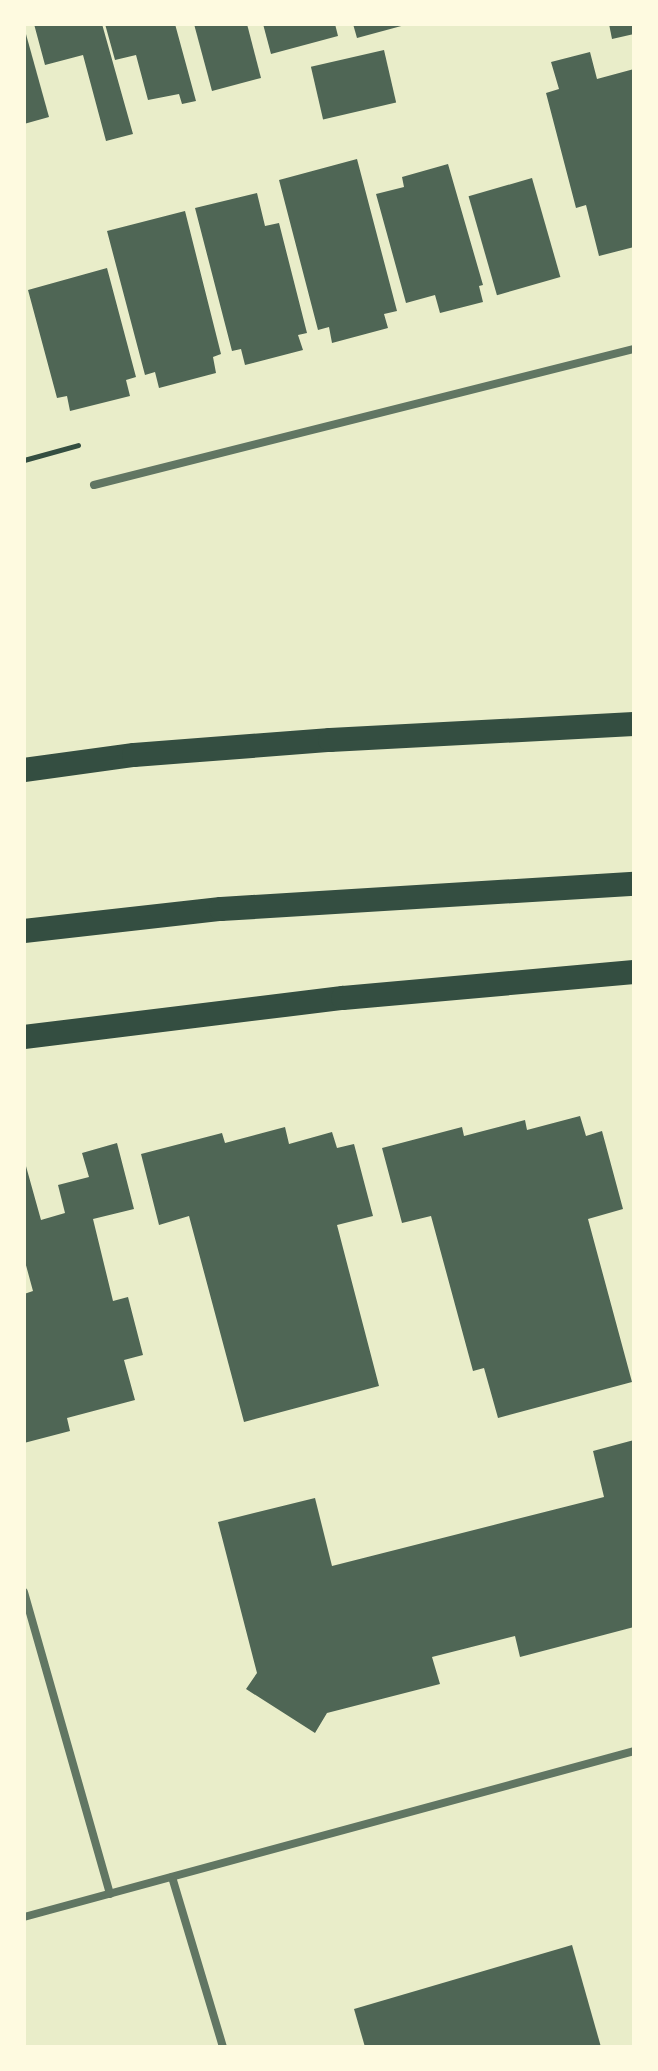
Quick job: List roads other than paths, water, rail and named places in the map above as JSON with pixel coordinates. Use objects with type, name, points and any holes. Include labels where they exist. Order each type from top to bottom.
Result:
[{"type":"highway","points":[[24,770],[300,742],[634,724]]},
{"type":"highway","points":[[24,931],[236,907],[634,884]]},
{"type":"highway","points":[[24,1037],[343,998],[634,972]]},
{"type":"street","points":[[94,485],[634,349]]},
{"type":"street","points":[[24,1592],[110,1894]]},
{"type":"street","points":[[24,1917],[634,1751]]},
{"type":"street","points":[[172,1877],[223,2047]]}]
